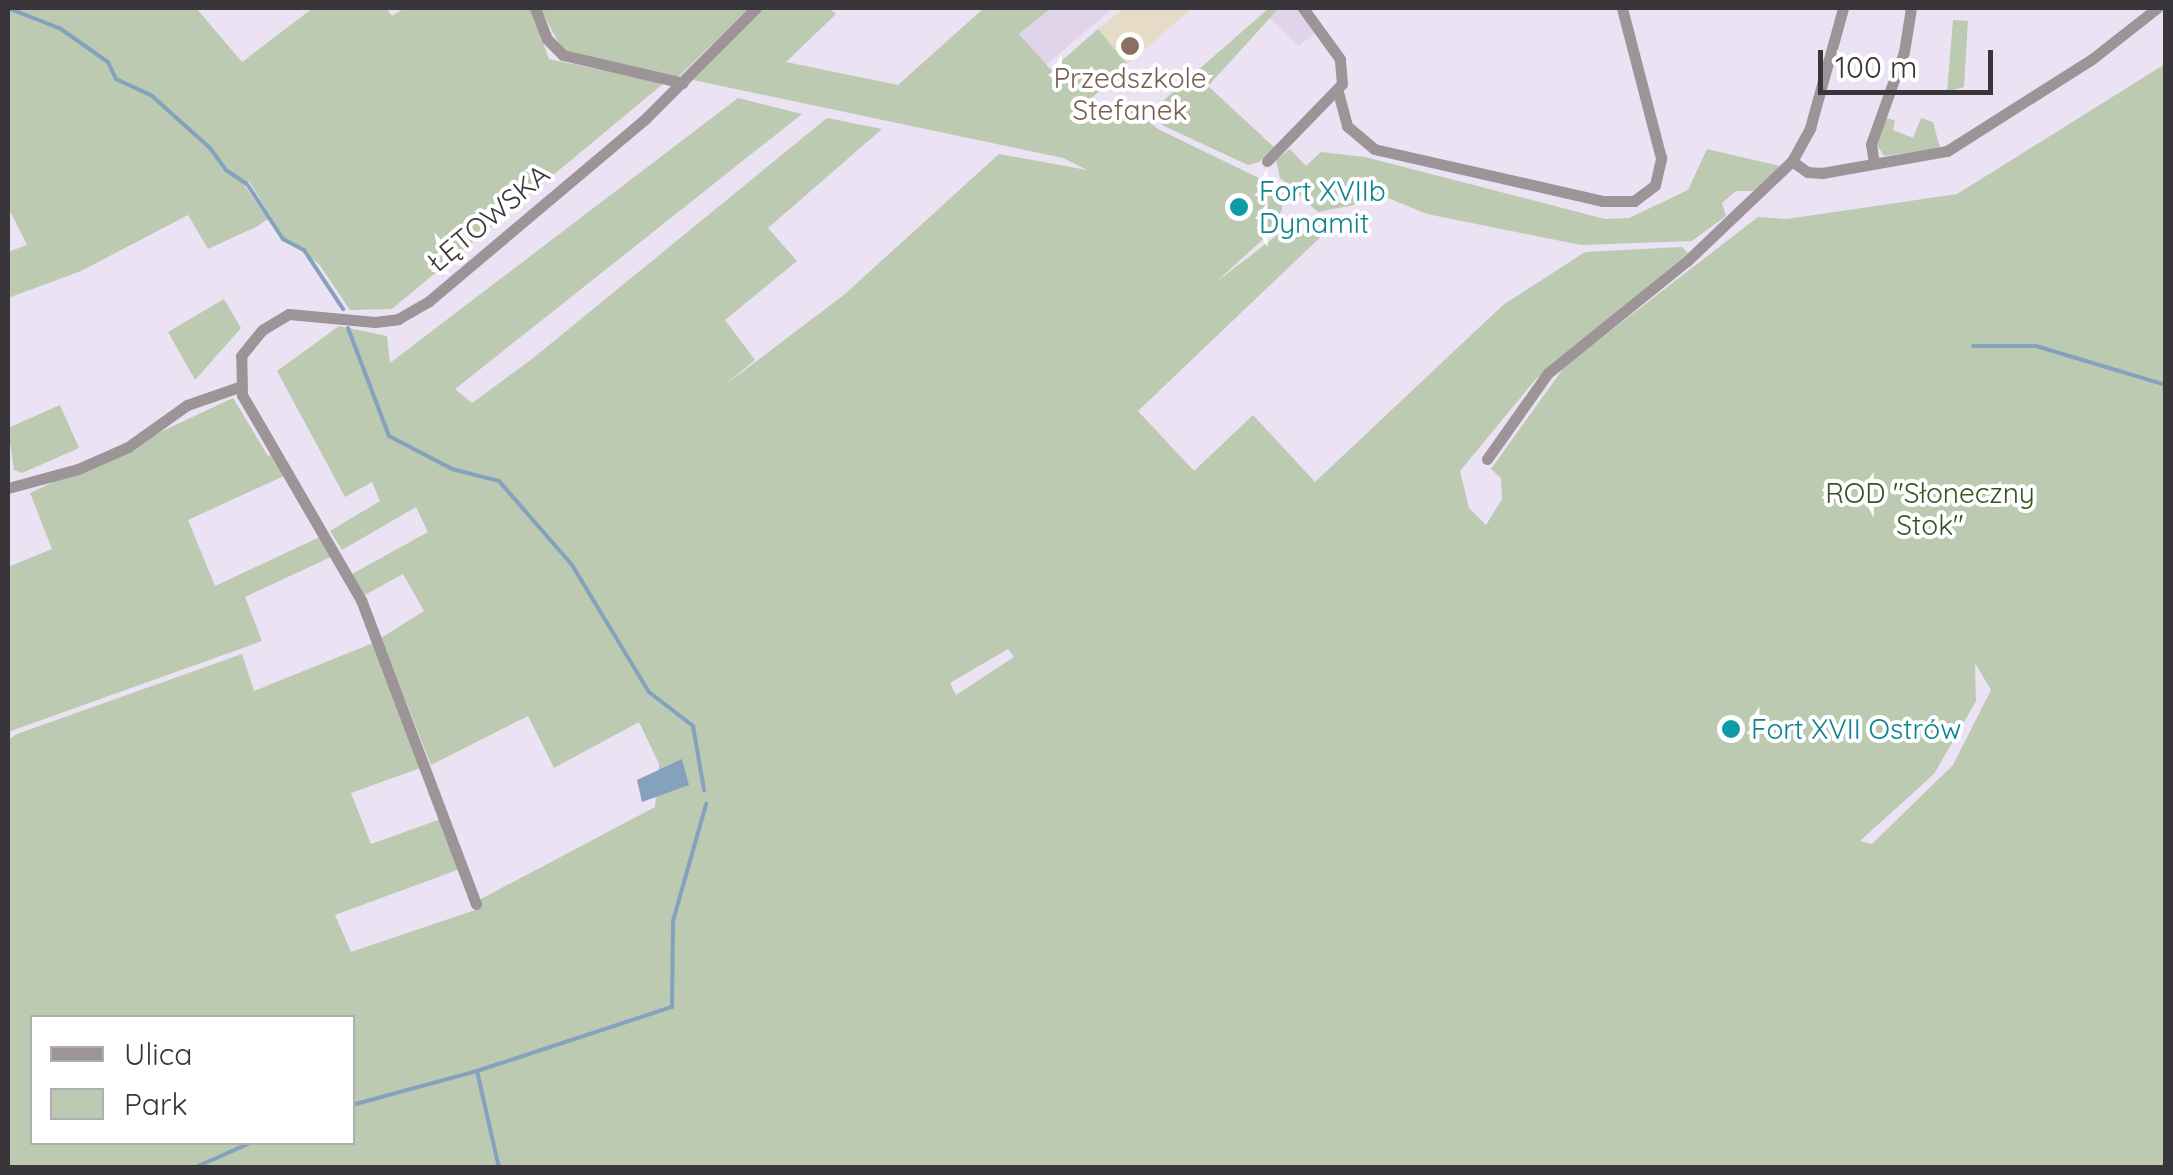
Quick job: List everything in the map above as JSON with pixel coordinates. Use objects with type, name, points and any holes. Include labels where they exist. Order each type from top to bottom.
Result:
[{"type":"street","points":[[535,8],[547,39],[563,55],[683,84]]},
{"type":"street","name":"ŁĘTOWSKA","points":[[239,388],[246,347],[278,318],[311,312],[398,319],[428,300],[683,84],[756,8]]},
{"type":"street","points":[[1303,8],[1344,66],[1338,92],[1347,126],[1374,149],[1626,204],[1655,186],[1661,158],[1624,14]]},
{"type":"street","points":[[1486,460],[1548,373],[1687,261],[1792,161],[1810,128],[1843,8]]},
{"type":"street","points":[[1874,163],[1872,144],[1904,52],[1911,8]]},
{"type":"street","points":[[1792,161],[1807,172],[1822,173],[1959,146],[2157,8]]},
{"type":"street","points":[[1267,161],[1338,92]]},
{"type":"street","points":[[8,488],[78,470],[128,447],[188,405],[239,388],[365,610],[476,904]]},
{"type":"shaded area","points":[[1051,8],[1113,8],[1046,65],[1019,34]]},
{"type":"shaded area","name":"Przedszkole Stefanek","points":[[1124,8],[1193,8],[1127,64],[1098,29]]},
{"type":"shaded area","points":[[1279,8],[1296,8],[1315,33],[1299,46],[1268,17]]},
{"type":"green space","points":[[8,8],[196,8],[242,62],[313,8],[386,8],[392,16],[405,8],[530,8],[549,59],[664,83],[392,309],[350,310],[319,264],[284,238],[249,181],[244,185],[268,219],[256,227],[208,249],[188,215],[81,271],[8,298],[8,252],[27,245],[8,207]]},
{"type":"green space","points":[[540,8],[750,8],[676,79],[563,51]]},
{"type":"green space","name":"ROD \"Słoneczny Stok\"","points":[[764,8],[829,8],[836,14],[786,62],[898,85],[984,8],[1051,8],[1019,34],[1051,70],[1098,29],[1127,64],[1070,119],[1127,103],[1158,129],[1281,189],[1282,209],[1271,232],[1215,283],[1298,219],[1329,229],[1138,411],[1194,471],[1253,415],[1315,482],[1503,305],[1585,252],[1682,247],[1688,253],[1535,380],[1460,471],[1469,508],[1486,525],[1502,499],[1501,478],[1491,469],[1565,366],[1758,217],[1787,219],[1957,194],[2165,64],[2165,1167],[8,1167],[8,740],[17,734],[242,654],[254,691],[373,643],[423,767],[351,793],[371,844],[441,819],[460,869],[335,915],[351,952],[481,908],[479,900],[655,807],[659,764],[639,722],[554,768],[528,716],[431,765],[381,638],[424,611],[403,574],[363,596],[352,574],[428,532],[416,507],[342,550],[330,531],[380,501],[372,482],[345,497],[277,371],[339,326],[387,336],[390,363],[738,98],[802,114],[455,389],[472,403],[532,359],[827,118],[882,129],[768,228],[797,261],[725,320],[755,360],[721,388],[845,294],[999,154],[1087,170],[1063,158],[693,80]],"holes":[[[1008,649],[1014,657],[956,695],[950,683]],[[1975,663],[1991,690],[1953,765],[1872,844],[1860,841],[1934,774],[1976,701]]]},
{"type":"green space","points":[[1269,8],[1279,8],[1208,86],[1274,147],[1259,162],[1248,165],[1164,126],[1134,101],[1157,106]]},
{"type":"green space","points":[[1953,20],[1968,21],[1964,87],[1947,92]]},
{"type":"green space","points":[[1885,117],[1895,121],[1893,130],[1913,138],[1921,118],[1933,122],[1940,148],[1884,156],[1877,145]]},
{"type":"green space","points":[[1290,149],[1306,166],[1321,152],[1365,157],[1605,219],[1629,218],[1688,190],[1707,149],[1780,166],[1753,191],[1736,191],[1722,203],[1726,216],[1692,241],[1581,245],[1427,214],[1388,198],[1318,212],[1280,178],[1276,160]]},
{"type":"green space","points":[[224,299],[241,328],[195,380],[168,332]]},
{"type":"green space","points":[[233,398],[268,456],[274,454],[288,474],[188,520],[215,586],[324,535],[335,555],[245,597],[262,641],[8,732],[8,567],[52,549],[30,493]]},
{"type":"green space","points":[[60,405],[79,448],[22,473],[14,470],[8,428]]},
{"type":"water","points":[[682,759],[689,785],[642,802],[637,780]]},
{"type":"waterway","points":[[8,8],[61,29],[108,62],[116,79],[152,96],[210,148],[226,170],[247,184],[283,239],[304,250],[343,309]]},
{"type":"waterway","points":[[348,328],[389,436],[452,469],[499,481],[572,565],[649,692],[693,726],[704,790]]},
{"type":"waterway","points":[[1973,346],[2036,346],[2166,385]]},
{"type":"waterway","points":[[477,1071],[672,1007],[673,921],[706,804]]},
{"type":"waterway","points":[[355,1104],[477,1071],[499,1168]]},
{"type":"waterway","points":[[194,1168],[245,1145]]},
{"type":"place","name":"Przedszkole Stefanek","points":[[1130,46]]},
{"type":"place","name":"Fort XVIIb Dynamit","points":[[1239,207]]},
{"type":"place","name":"Fort XVII Ostrów","points":[[1731,729]]}]
